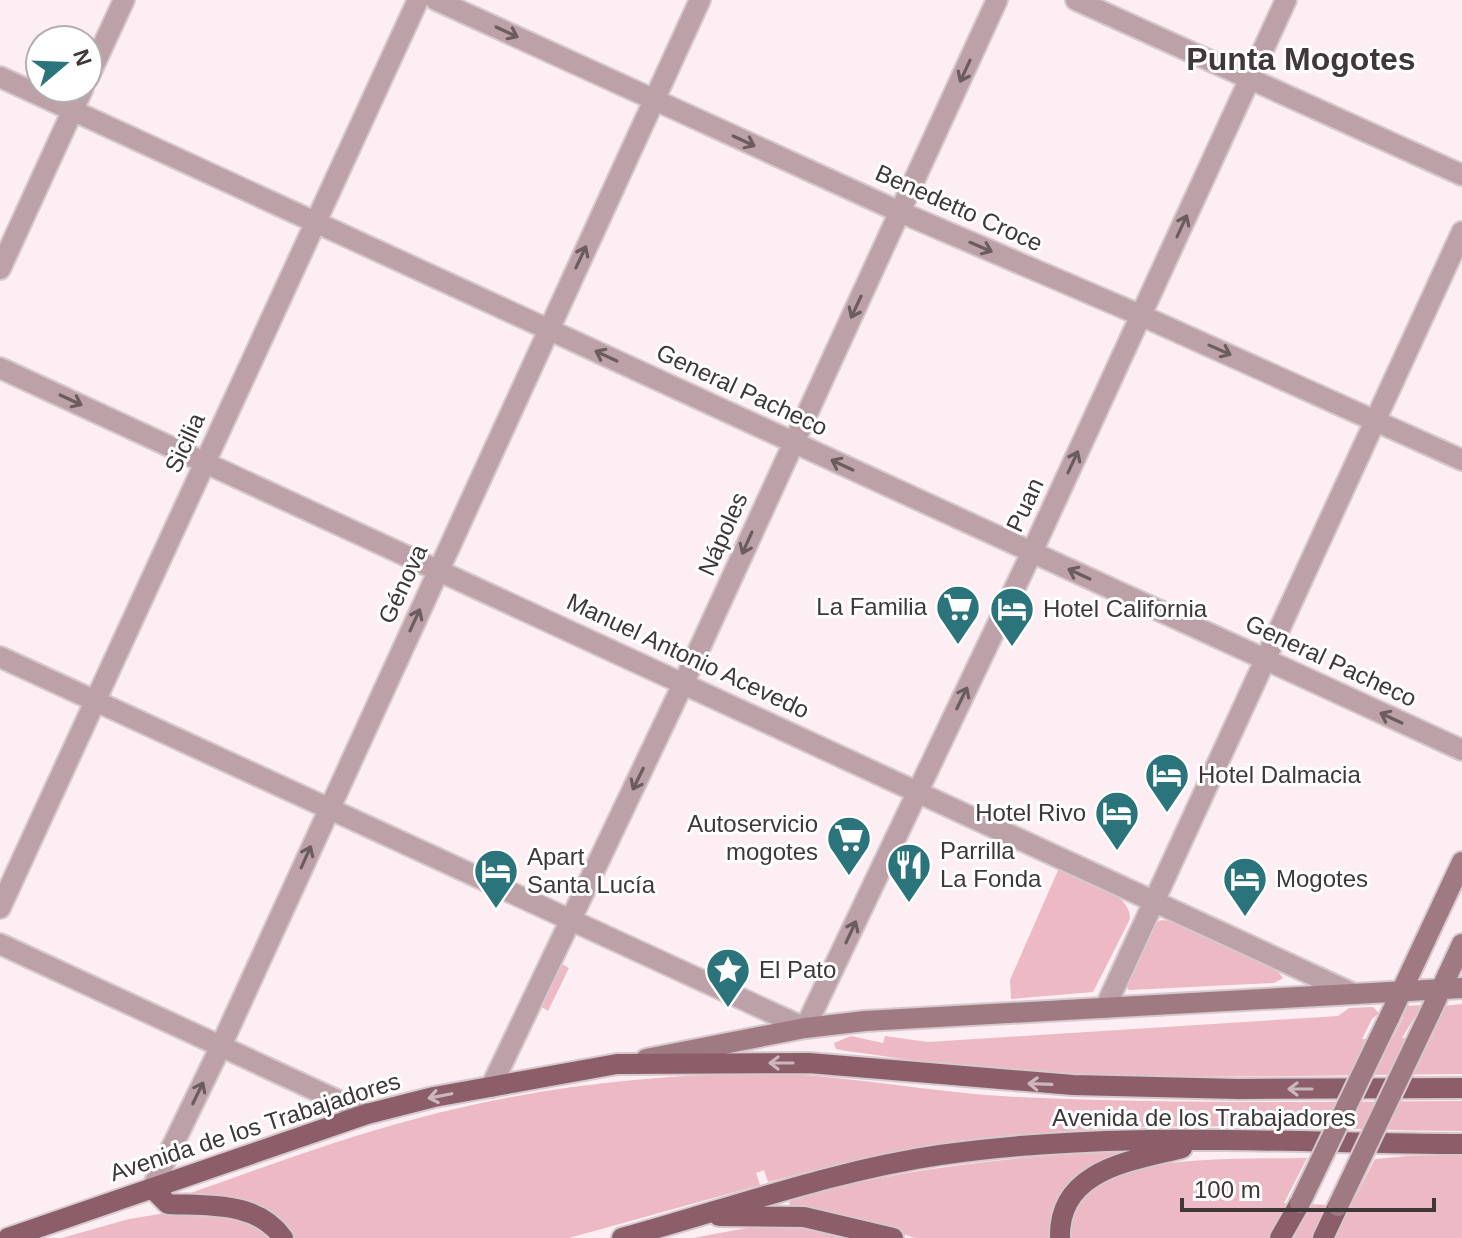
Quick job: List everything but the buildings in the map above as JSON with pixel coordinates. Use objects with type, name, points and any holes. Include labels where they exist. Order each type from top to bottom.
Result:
[{"type":"main road","points":[[1280,1238],[1300,1203],[1462,862]]},
{"type":"main road","points":[[1323,1238],[1429,1015],[1452,988],[1462,944]]},
{"type":"main road","name":"Avenida de los Trabajadores","points":[[8,1238],[367,1114],[491,1087],[805,1028],[1452,988]]},
{"type":"main road","name":"Avenida de los Trabajadores","points":[[617,1064],[809,1063],[1073,1085],[1238,1089],[1462,1088]]},
{"type":"main road","name":"Avenida de los Trabajadores","points":[[622,1238],[832,1176],[939,1155],[1061,1142],[1462,1144]]},
{"type":"main road","points":[[1060,1238],[1067,1205],[1092,1175],[1115,1164],[1204,1142]]},
{"type":"main road","points":[[152,1188],[168,1204],[254,1213],[273,1226],[283,1238]]},
{"type":"main road","points":[[699,1216],[804,1217],[893,1238]]},
{"type":"street","points":[[104,43],[124,0]]},
{"type":"street","name":"Sicilia","points":[[0,908],[418,0]]},
{"type":"street","name":"Benedetto Croce","points":[[436,0],[900,212],[1140,315],[1462,460]]},
{"type":"street","name":"Génova","points":[[152,1188],[220,1048],[700,0]]},
{"type":"street","name":"Nápoles","points":[[491,1087],[684,682],[997,0]]},
{"type":"street","points":[[1076,0],[1462,175]]},
{"type":"street","name":"Puan","points":[[805,1028],[1032,552],[1286,0]]},
{"type":"street","name":"General Pacheco","points":[[0,77],[1462,750]]},
{"type":"street","points":[[0,269],[76,104]]},
{"type":"street","points":[[1105,1008],[1462,232]]},
{"type":"street","name":"Manuel Antonio Acevedo","points":[[0,368],[1354,994]]},
{"type":"street","points":[[0,657],[805,1028]]},
{"type":"street","points":[[0,944],[367,1114]]},
{"type":"street","points":[[0,1234],[8,1238]]},
{"type":"shaded area","points":[[1059,868],[1114,894],[1123,901],[1130,919],[1093,992],[1011,999],[1010,980]]},
{"type":"shaded area","points":[[1161,920],[1170,921],[1275,968],[1283,978],[1274,983],[1129,990],[1126,986],[1154,924]]},
{"type":"shaded area","points":[[560,963],[569,968],[548,1011],[540,1006]]},
{"type":"shaded area","points":[[1462,1004],[1462,1074],[1224,1076],[1045,1073],[968,1067],[846,1051],[836,1049],[834,1043],[851,1036],[883,1043],[885,1036],[928,1042],[1338,1016],[1349,1008],[1373,1007],[1379,1013],[1372,1019],[1362,1039],[1393,1038],[1403,1017],[1399,1017],[1404,1006],[1422,1005],[1402,1038],[1432,1037],[1443,1006]]},
{"type":"shaded area","points":[[763,1073],[1017,1097],[1184,1102],[1462,1101],[1462,1131],[1159,1127],[1072,1130],[984,1139],[854,1161],[768,1182],[764,1170],[756,1173],[760,1185],[569,1238],[294,1238],[284,1225],[258,1209],[179,1197],[355,1136],[458,1108],[544,1091],[631,1080]]},
{"type":"shaded area","points":[[1126,1152],[1095,1165],[1072,1182],[1058,1205],[1052,1238],[915,1238],[864,1221],[791,1207],[789,1203],[793,1198],[916,1171],[1041,1156]]},
{"type":"shaded area","points":[[1462,1156],[1462,1238],[1334,1238],[1375,1159]]},
{"type":"shaded area","points":[[1307,1158],[1284,1203],[1289,1204],[1268,1238],[1067,1238],[1079,1199],[1088,1188],[1106,1177],[1160,1164]]},
{"type":"shaded area","points":[[1311,1204],[1328,1205],[1313,1238],[1291,1238]]},
{"type":"shaded area","points":[[166,1213],[245,1215],[277,1238],[62,1238],[129,1219]]},
{"type":"shaded area","points":[[763,1225],[805,1226],[866,1238],[693,1238]]},
{"type":"place","name":"La Familia","points":[[958,646]]},
{"type":"place","name":"Hotel California","points":[[1012,648]]},
{"type":"place","name":"Hotel Dalmacia","points":[[1167,814]]},
{"type":"place","name":"Hotel Rivo","points":[[1117,852]]},
{"type":"place","name":"Autoservicio mogotes","points":[[849,877]]},
{"type":"place","name":"Parrilla La Fonda","points":[[909,904]]},
{"type":"place","name":"Apart Santa Lucía","points":[[496,910]]},
{"type":"place","name":"Mogotes","points":[[1245,918]]},
{"type":"place","name":"El Pato","points":[[728,1009]]},
{"type":"district","name":"Punta Mogotes","points":[[1301,59]]}]
